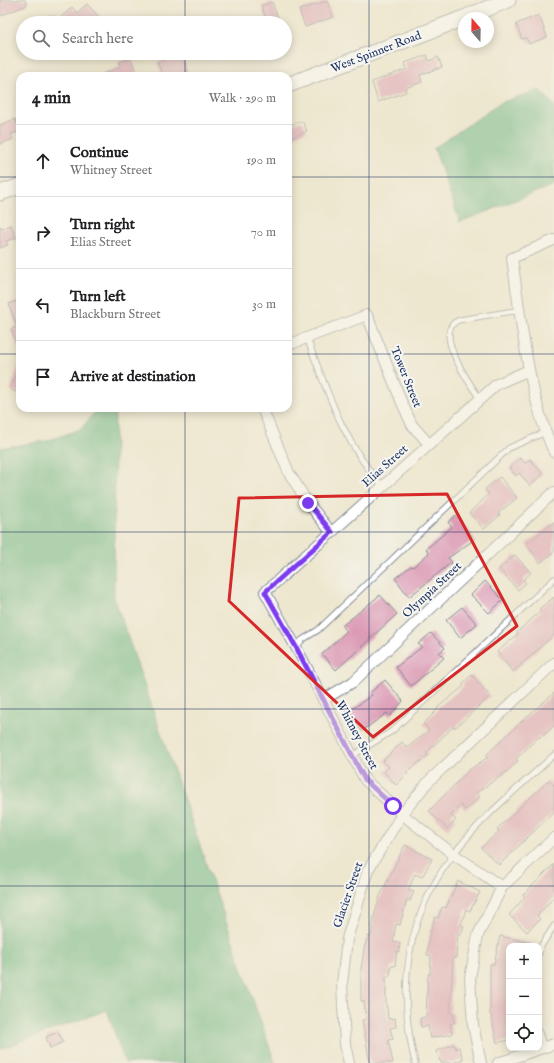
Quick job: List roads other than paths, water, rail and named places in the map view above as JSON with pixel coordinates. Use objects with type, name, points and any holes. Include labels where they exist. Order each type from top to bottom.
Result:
[{"type":"street","name":"West Spinner Road","points":[[479,12],[508,0]]},
{"type":"street","name":"West Spinner Road","points":[[292,84],[458,20]]},
{"type":"street","points":[[0,194],[16,188]]},
{"type":"street","points":[[554,240],[512,258],[529,370],[546,432],[554,452]]},
{"type":"street","name":"Tower Street","points":[[307,338],[367,315],[412,425],[429,444]]},
{"type":"street","points":[[292,344],[307,338]]},
{"type":"street","name":"Elias Street","points":[[265,592],[497,384],[529,370]]},
{"type":"street","points":[[264,412],[289,473],[308,503],[332,532]]},
{"type":"street","name":"Olympia Street","points":[[323,700],[353,682],[554,492]]},
{"type":"street","name":"Whitney Street","points":[[265,592],[296,647],[365,780],[402,814],[454,854],[502,887]]},
{"type":"street","name":"Glacier Street","points":[[349,1063],[345,1044],[342,984],[347,939],[368,870],[402,814],[429,781],[554,663]]},
{"type":"street","points":[[482,1063],[473,1025],[470,978],[478,935],[502,887],[554,838]]},
{"type":"street","points":[[498,1063],[554,1044]]},
{"type":"lane","points":[[480,399],[457,361],[448,334],[449,328],[451,324],[459,320],[520,310]]},
{"type":"lane","points":[[307,338],[341,424],[367,469],[383,487]]},
{"type":"lane","points":[[296,647],[302,640],[318,630],[509,448],[546,432]]},
{"type":"lane","points":[[352,756],[392,732],[554,579]]},
{"type":"lane","points":[[414,1063],[406,1017],[406,980],[412,944],[422,909],[441,872],[454,854],[482,822],[554,754]]},
{"type":"lane","points":[[542,944],[554,926]]},
{"type":"lane","points":[[542,1041],[544,1047]]}]
